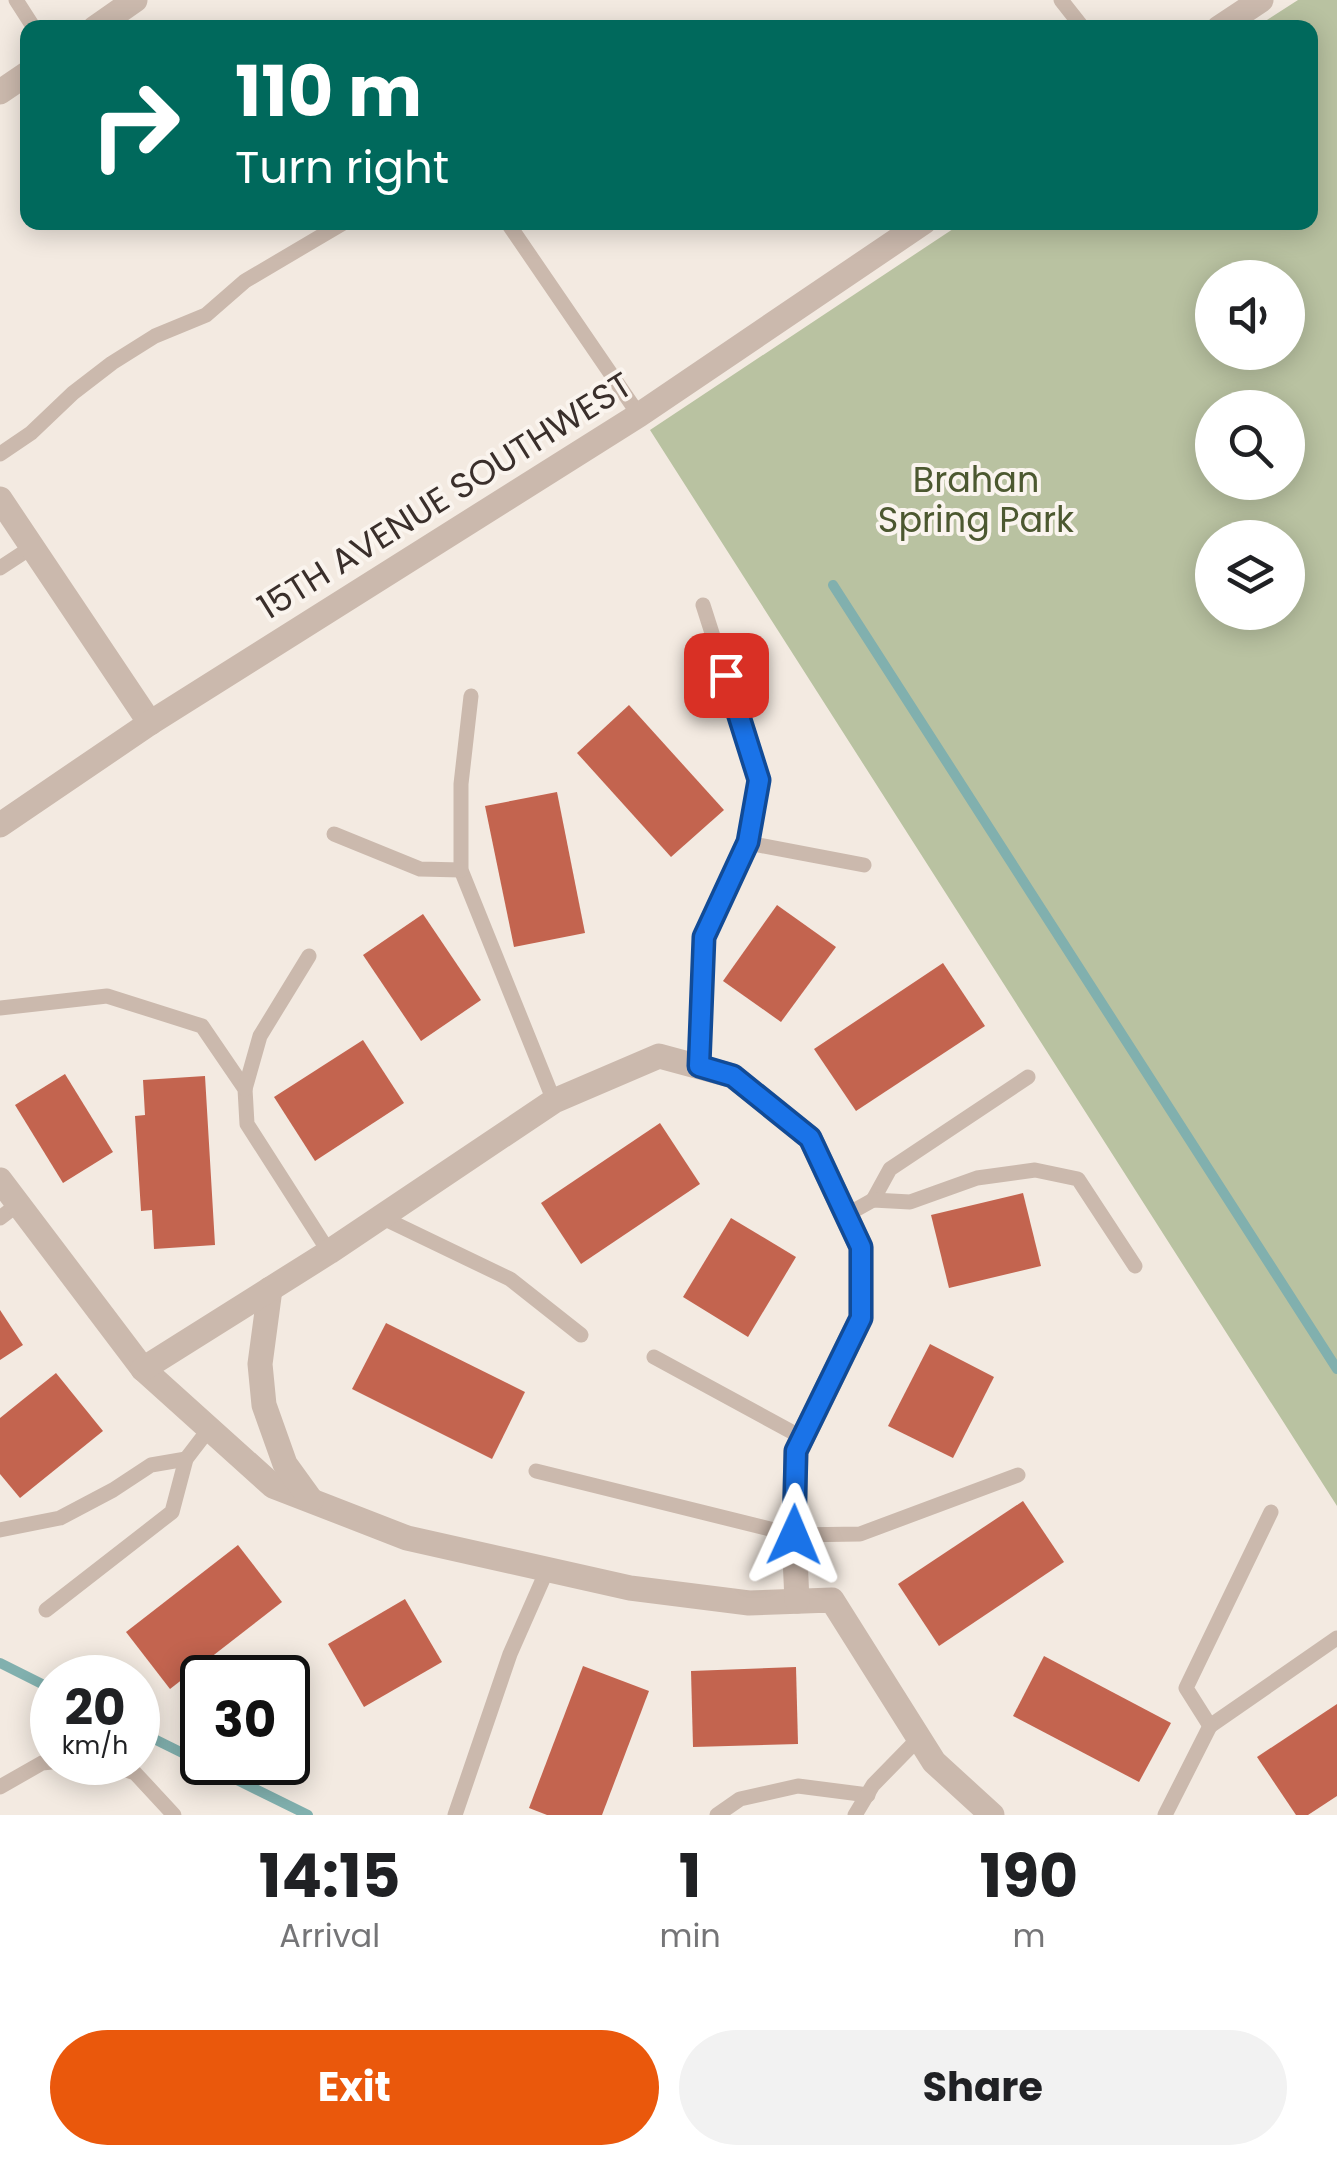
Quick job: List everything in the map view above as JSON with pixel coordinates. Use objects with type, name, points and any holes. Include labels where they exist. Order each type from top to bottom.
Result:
[{"type":"street","points":[[106,20],[135,0]]},
{"type":"street","points":[[1231,20],[1261,0]]},
{"type":"street","name":"15TH AVENUE SOUTHWEST","points":[[0,825],[150,723],[639,416],[912,230]]},
{"type":"street","points":[[0,500],[150,723]]},
{"type":"street","points":[[143,1369],[329,1252],[554,1101],[659,1056],[733,1076],[810,1138],[861,1247],[861,1318],[796,1451],[797,1601]]},
{"type":"street","points":[[0,1180],[9,1211],[143,1369],[273,1486],[407,1538],[630,1588],[749,1603],[832,1600],[934,1762],[992,1815]]},
{"type":"street","points":[[270,1289],[260,1364],[264,1405],[285,1464],[311,1500]]},
{"type":"lane","points":[[1061,0],[1077,20]]},
{"type":"lane","points":[[0,454],[31,434],[73,392],[112,363],[155,336],[206,315],[244,280],[331,230]]},
{"type":"lane","points":[[512,230],[639,416]]},
{"type":"lane","points":[[0,568],[32,547]]},
{"type":"lane","points":[[699,1066],[704,937],[748,842],[759,780],[703,605]]},
{"type":"lane","points":[[471,696],[461,784],[461,870],[554,1101]]},
{"type":"lane","points":[[334,834],[420,869],[461,870]]},
{"type":"lane","points":[[748,842],[864,865]]},
{"type":"lane","points":[[310,956],[260,1036],[245,1089],[247,1124],[329,1252]]},
{"type":"lane","points":[[0,1008],[107,996],[202,1026],[245,1089]]},
{"type":"lane","points":[[848,1214],[873,1200],[890,1169],[1028,1078]]},
{"type":"lane","points":[[873,1200],[910,1202],[976,1178],[1035,1170],[1078,1179],[1135,1266]]},
{"type":"lane","points":[[381,1217],[510,1279],[580,1336]]},
{"type":"lane","points":[[654,1357],[802,1438]]},
{"type":"lane","points":[[46,1610],[172,1512],[186,1458],[209,1429]]},
{"type":"lane","points":[[0,1530],[60,1518],[151,1465],[186,1458]]},
{"type":"lane","points":[[536,1471],[794,1535],[860,1534],[1018,1475]]},
{"type":"lane","points":[[1210,1726],[1186,1688],[1272,1512]]},
{"type":"lane","points":[[455,1815],[510,1654],[547,1570]]},
{"type":"lane","points":[[1165,1815],[1210,1726],[1337,1638]]},
{"type":"lane","points":[[856,1815],[873,1785],[919,1738]]},
{"type":"lane","points":[[0,1787],[30,1770]]},
{"type":"lane","points":[[147,1785],[174,1815]]},
{"type":"lane","points":[[716,1815],[740,1799],[798,1786],[868,1794]]},
{"type":"green space","name":"Brahan Spring Park","points":[[1298,0],[1337,0],[1337,1506],[650,430],[951,230],[1318,230],[1318,20],[1267,20]]},
{"type":"building","points":[[629,705],[724,810],[671,857],[577,753]]},
{"type":"building","points":[[557,792],[585,933],[514,947],[485,806]]},
{"type":"building","points":[[777,905],[836,947],[781,1022],[723,981]]},
{"type":"building","points":[[423,914],[481,1000],[421,1041],[363,955]]},
{"type":"building","points":[[943,963],[985,1026],[856,1111],[814,1049]]},
{"type":"building","points":[[363,1040],[404,1103],[315,1161],[274,1097]]},
{"type":"building","points":[[65,1074],[113,1152],[63,1183],[15,1105]]},
{"type":"building","points":[[205,1076],[215,1245],[154,1249],[152,1210],[141,1211],[135,1116],[145,1115],[143,1080]]},
{"type":"building","points":[[660,1123],[700,1184],[581,1264],[541,1203]]},
{"type":"building","points":[[1023,1193],[1041,1266],[949,1288],[931,1215]]},
{"type":"building","points":[[731,1218],[796,1257],[748,1337],[683,1297]]},
{"type":"building","points":[[0,1310],[23,1345],[0,1360]]},
{"type":"building","points":[[386,1323],[525,1392],[492,1459],[352,1389]]},
{"type":"building","points":[[930,1344],[994,1377],[953,1458],[888,1426]]},
{"type":"building","points":[[56,1373],[103,1431],[20,1498],[0,1474],[0,1418]]},
{"type":"building","points":[[1023,1501],[1064,1562],[939,1646],[898,1584]]},
{"type":"building","points":[[238,1545],[282,1602],[214,1655],[180,1655],[180,1681],[170,1689],[160,1676],[160,1655],[144,1655],[126,1632]]},
{"type":"building","points":[[405,1599],[442,1662],[364,1707],[328,1644]]},
{"type":"building","points":[[1044,1656],[1171,1723],[1139,1782],[1013,1716]]},
{"type":"building","points":[[583,1666],[649,1691],[602,1815],[547,1815],[529,1808]]},
{"type":"building","points":[[796,1667],[798,1744],[693,1747],[691,1671]]},
{"type":"building","points":[[1337,1704],[1337,1796],[1308,1815],[1296,1815],[1257,1757]]},
{"type":"waterway","points":[[833,585],[1337,1369]]},
{"type":"waterway","points":[[0,1663],[30,1678]]},
{"type":"waterway","points":[[160,1742],[308,1815]]},
{"type":"route","points":[[726,675],[759,780],[748,842],[704,937],[699,1066],[733,1076],[810,1138],[861,1247],[861,1318],[796,1451],[794,1535]]}]
